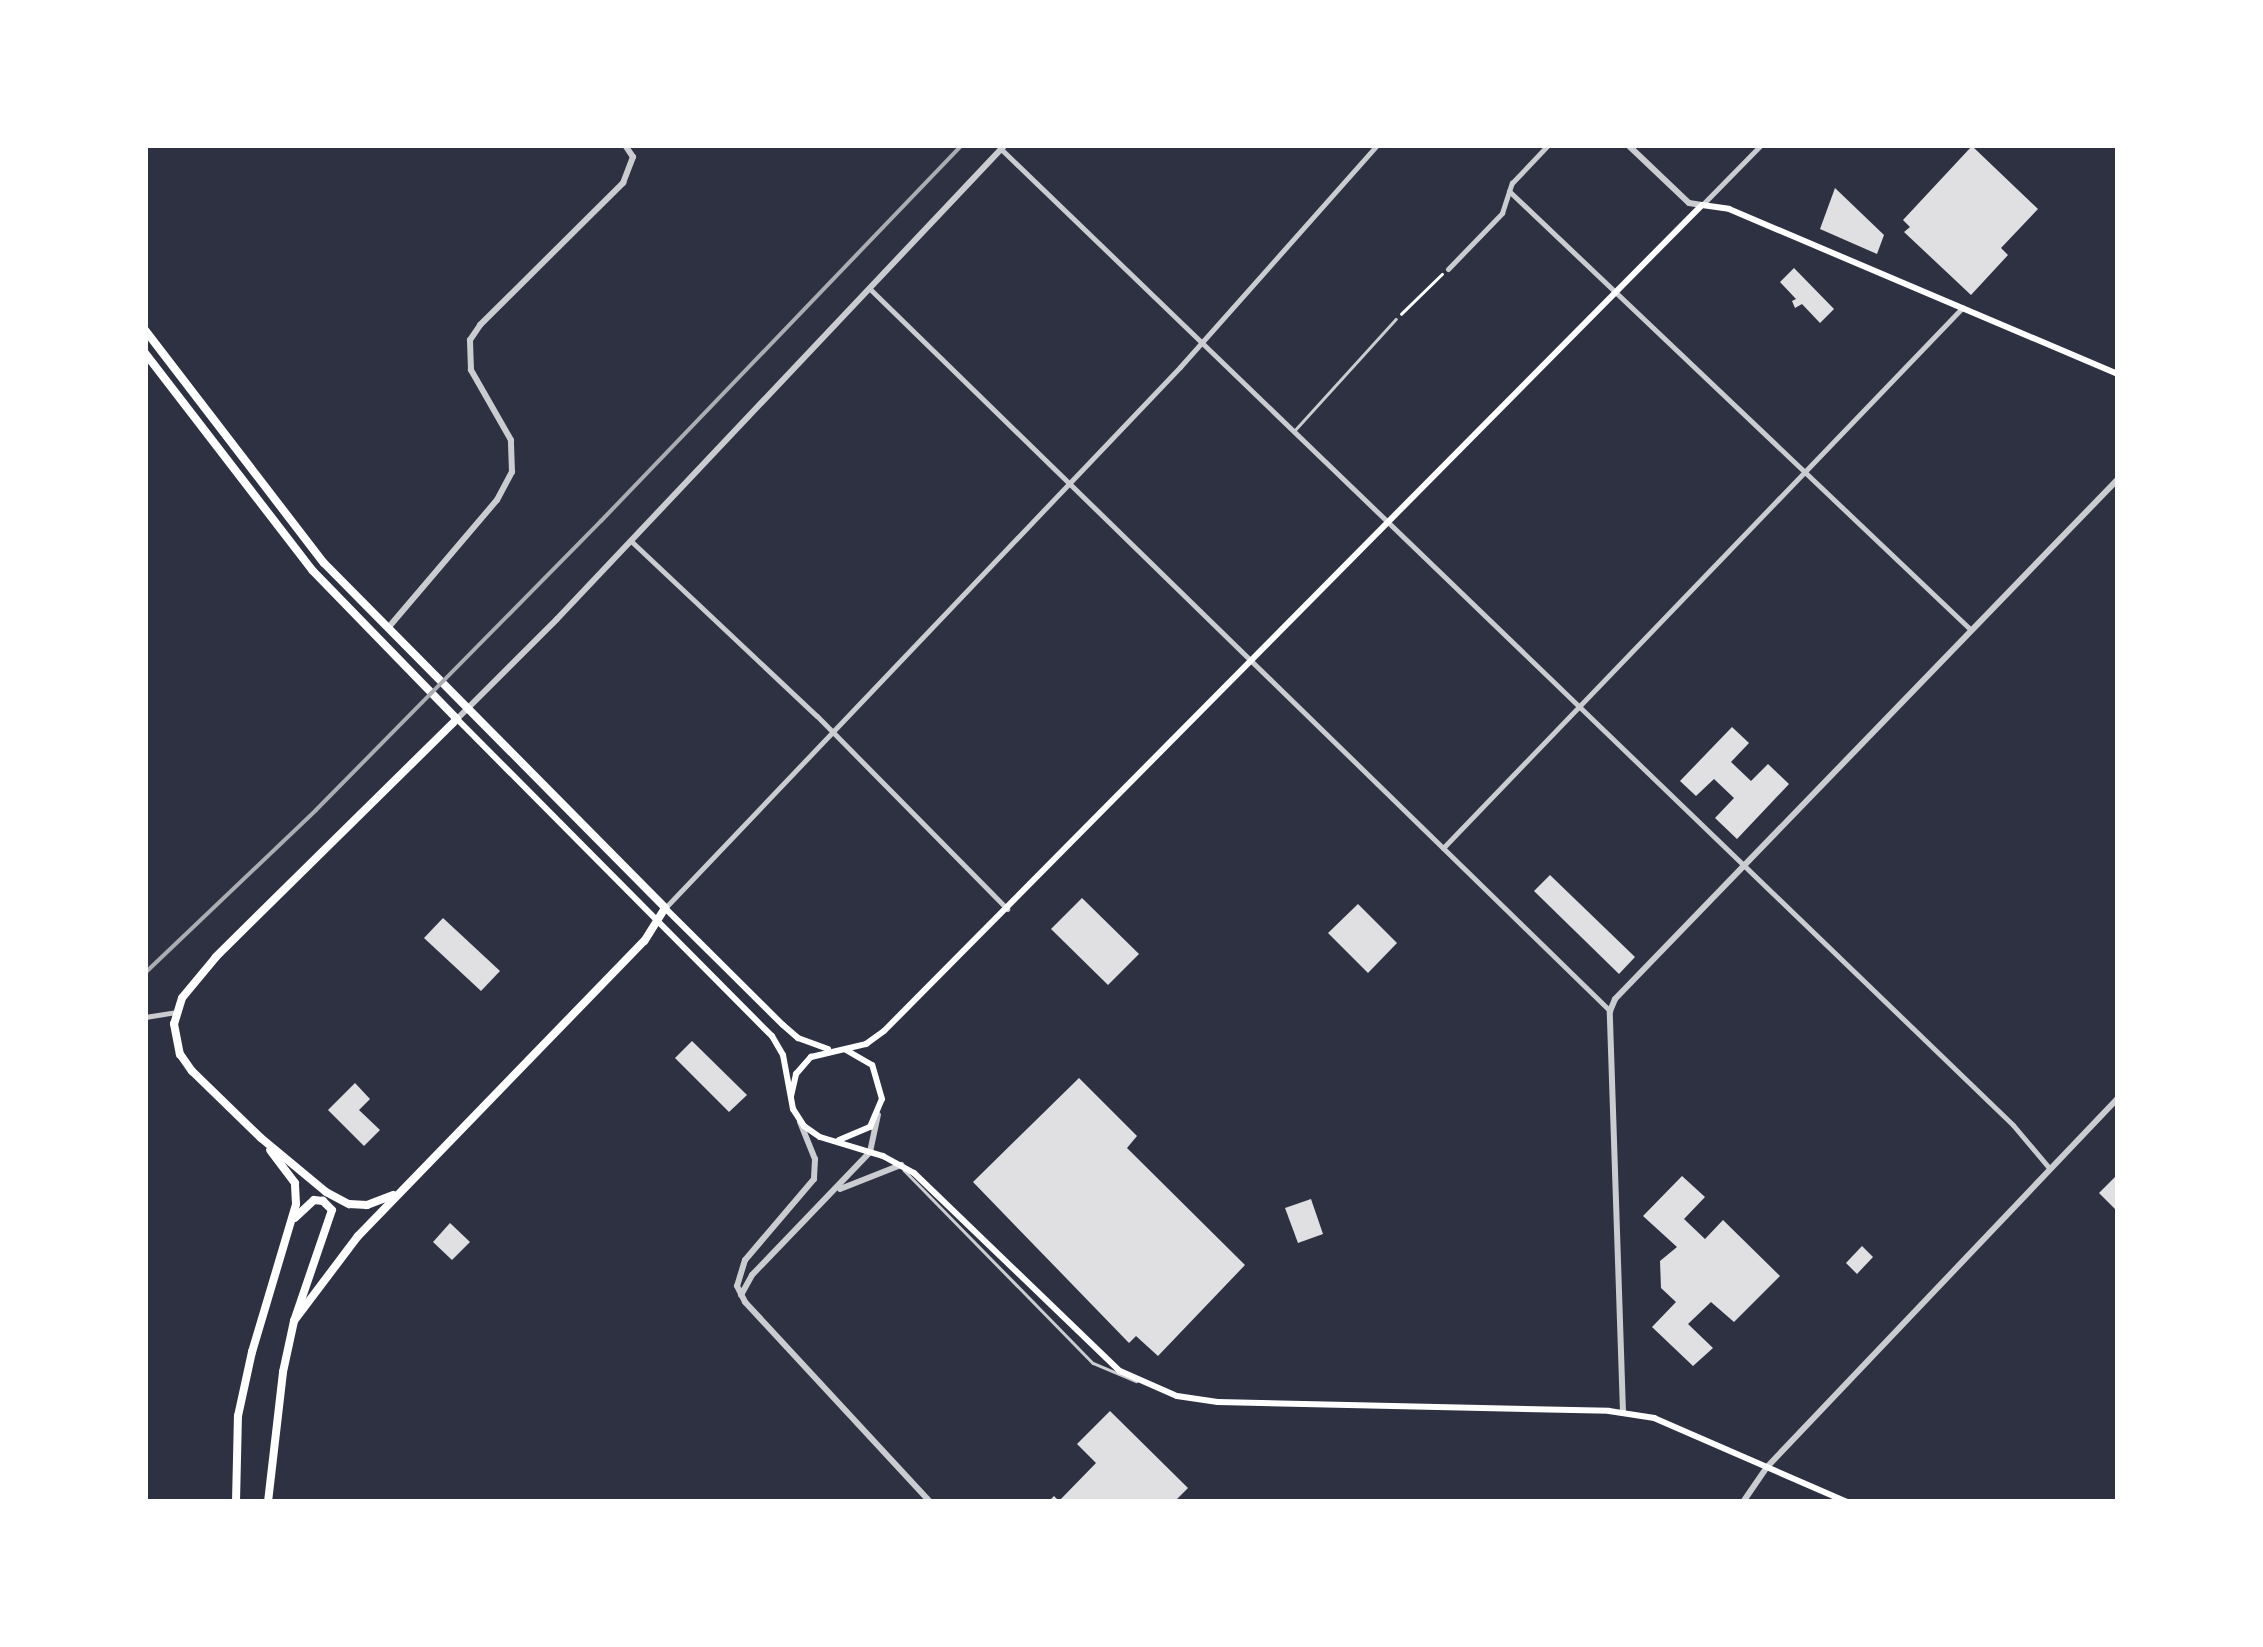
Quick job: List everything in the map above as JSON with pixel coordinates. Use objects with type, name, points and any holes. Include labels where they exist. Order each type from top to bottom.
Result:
[{"type":"main road","points":[[791,1096],[804,1063],[838,1049],[866,1044],[884,1031],[1702,205],[1730,209],[2118,374]]},
{"type":"main road","points":[[145,330],[324,563],[466,710],[783,1025],[798,1038],[858,1054],[874,1069],[882,1090],[878,1114],[859,1135],[838,1140]]},
{"type":"main road","points":[[145,353],[313,572],[772,1036],[783,1055],[800,1121],[816,1136],[838,1140],[901,1165],[1105,1359],[1143,1383],[1177,1396],[1218,1402],[1623,1412],[1672,1423],[1847,1502]]},
{"type":"main road","points":[[401,1190],[388,1198],[357,1204],[334,1198],[261,1138],[186,1063],[175,1037],[176,1012],[192,983],[216,957],[456,719]]},
{"type":"main road","points":[[294,1321],[327,1273],[401,1190],[660,922],[665,908]]},
{"type":"main road","points":[[236,1502],[238,1416],[262,1313],[292,1222],[294,1183],[261,1138]]},
{"type":"main road","points":[[268,1502],[272,1440],[294,1321],[332,1210],[323,1201],[314,1200],[292,1222]]},
{"type":"street","points":[[387,629],[404,604],[497,500],[512,472],[511,440],[472,370],[470,340],[623,183],[633,157],[625,145]]},
{"type":"street","points":[[665,908],[830,730],[1202,343],[1377,145]]},
{"type":"street","points":[[1448,269],[1502,213],[1509,191],[1548,145]]},
{"type":"street","points":[[1628,145],[1689,202],[1702,205],[1761,145]]},
{"type":"street","points":[[456,719],[631,541],[1003,147],[1388,525],[2010,1122],[2050,1170]]},
{"type":"street","points":[[1509,191],[1972,631]]},
{"type":"street","points":[[870,288],[1066,484],[1610,1010],[1623,1412]]},
{"type":"street","points":[[1443,848],[1963,307]]},
{"type":"street","points":[[1610,1010],[2118,479]]},
{"type":"street","points":[[631,541],[830,730],[1007,909]]},
{"type":"street","points":[[145,1017],[176,1012]]},
{"type":"street","points":[[1743,1502],[1766,1467],[2118,1098]]},
{"type":"street","points":[[741,1296],[752,1275],[870,1152],[878,1114]]},
{"type":"street","points":[[800,1121],[816,1159],[814,1179],[740,1268],[736,1279],[741,1296],[930,1502]]},
{"type":"street","points":[[830,1194],[874,1172],[901,1165]]},
{"type":"lane","points":[[1293,432],[1396,319]]},
{"type":"path","points":[[1396,319],[1448,269]]},
{"type":"building","points":[[1972,146],[2038,209],[2001,248],[2008,255],[1971,295],[1904,232],[1910,227],[1903,220]]},
{"type":"building","points":[[1835,188],[1884,235],[1877,254],[1820,229]]},
{"type":"building","points":[[1794,268],[1834,309],[1820,323],[1802,304],[1795,308],[1792,301],[1796,299],[1780,282]]},
{"type":"building","points":[[1732,727],[1749,743],[1731,762],[1751,781],[1768,764],[1789,784],[1737,839],[1715,818],[1734,798],[1714,779],[1696,796],[1680,781]]},
{"type":"building","points":[[1550,875],[1635,957],[1619,974],[1534,891]]},
{"type":"building","points":[[1082,898],[1139,954],[1108,985],[1051,929]]},
{"type":"building","points":[[1358,904],[1397,943],[1368,973],[1328,933]]},
{"type":"building","points":[[443,918],[500,971],[481,991],[424,938]]},
{"type":"building","points":[[692,1041],[747,1095],[729,1112],[675,1058]]},
{"type":"building","points":[[1079,1078],[1137,1136],[1127,1148],[1245,1265],[1158,1356],[1136,1336],[1129,1343],[973,1182]]},
{"type":"building","points":[[355,1083],[370,1099],[359,1110],[380,1130],[364,1146],[328,1110]]},
{"type":"building","points":[[1682,1176],[1705,1197],[1684,1219],[1705,1239],[1723,1220],[1780,1276],[1734,1322],[1711,1302],[1688,1324],[1713,1348],[1693,1366],[1652,1327],[1676,1302],[1661,1288],[1660,1261],[1677,1247],[1643,1216]]},
{"type":"building","points":[[2115,1177],[2118,1180],[2118,1212],[2099,1193]]},
{"type":"building","points":[[1311,1199],[1323,1234],[1298,1243],[1285,1208]]},
{"type":"building","points":[[450,1223],[470,1242],[452,1260],[433,1242]]},
{"type":"building","points":[[1862,1246],[1873,1257],[1857,1274],[1846,1263]]},
{"type":"building","points":[[1110,1411],[1188,1488],[1174,1502],[1048,1502],[1054,1496],[1059,1501],[1096,1463],[1077,1444]]},
{"type":"railway","points":[[145,973],[316,810],[601,521],[962,145]]}]
